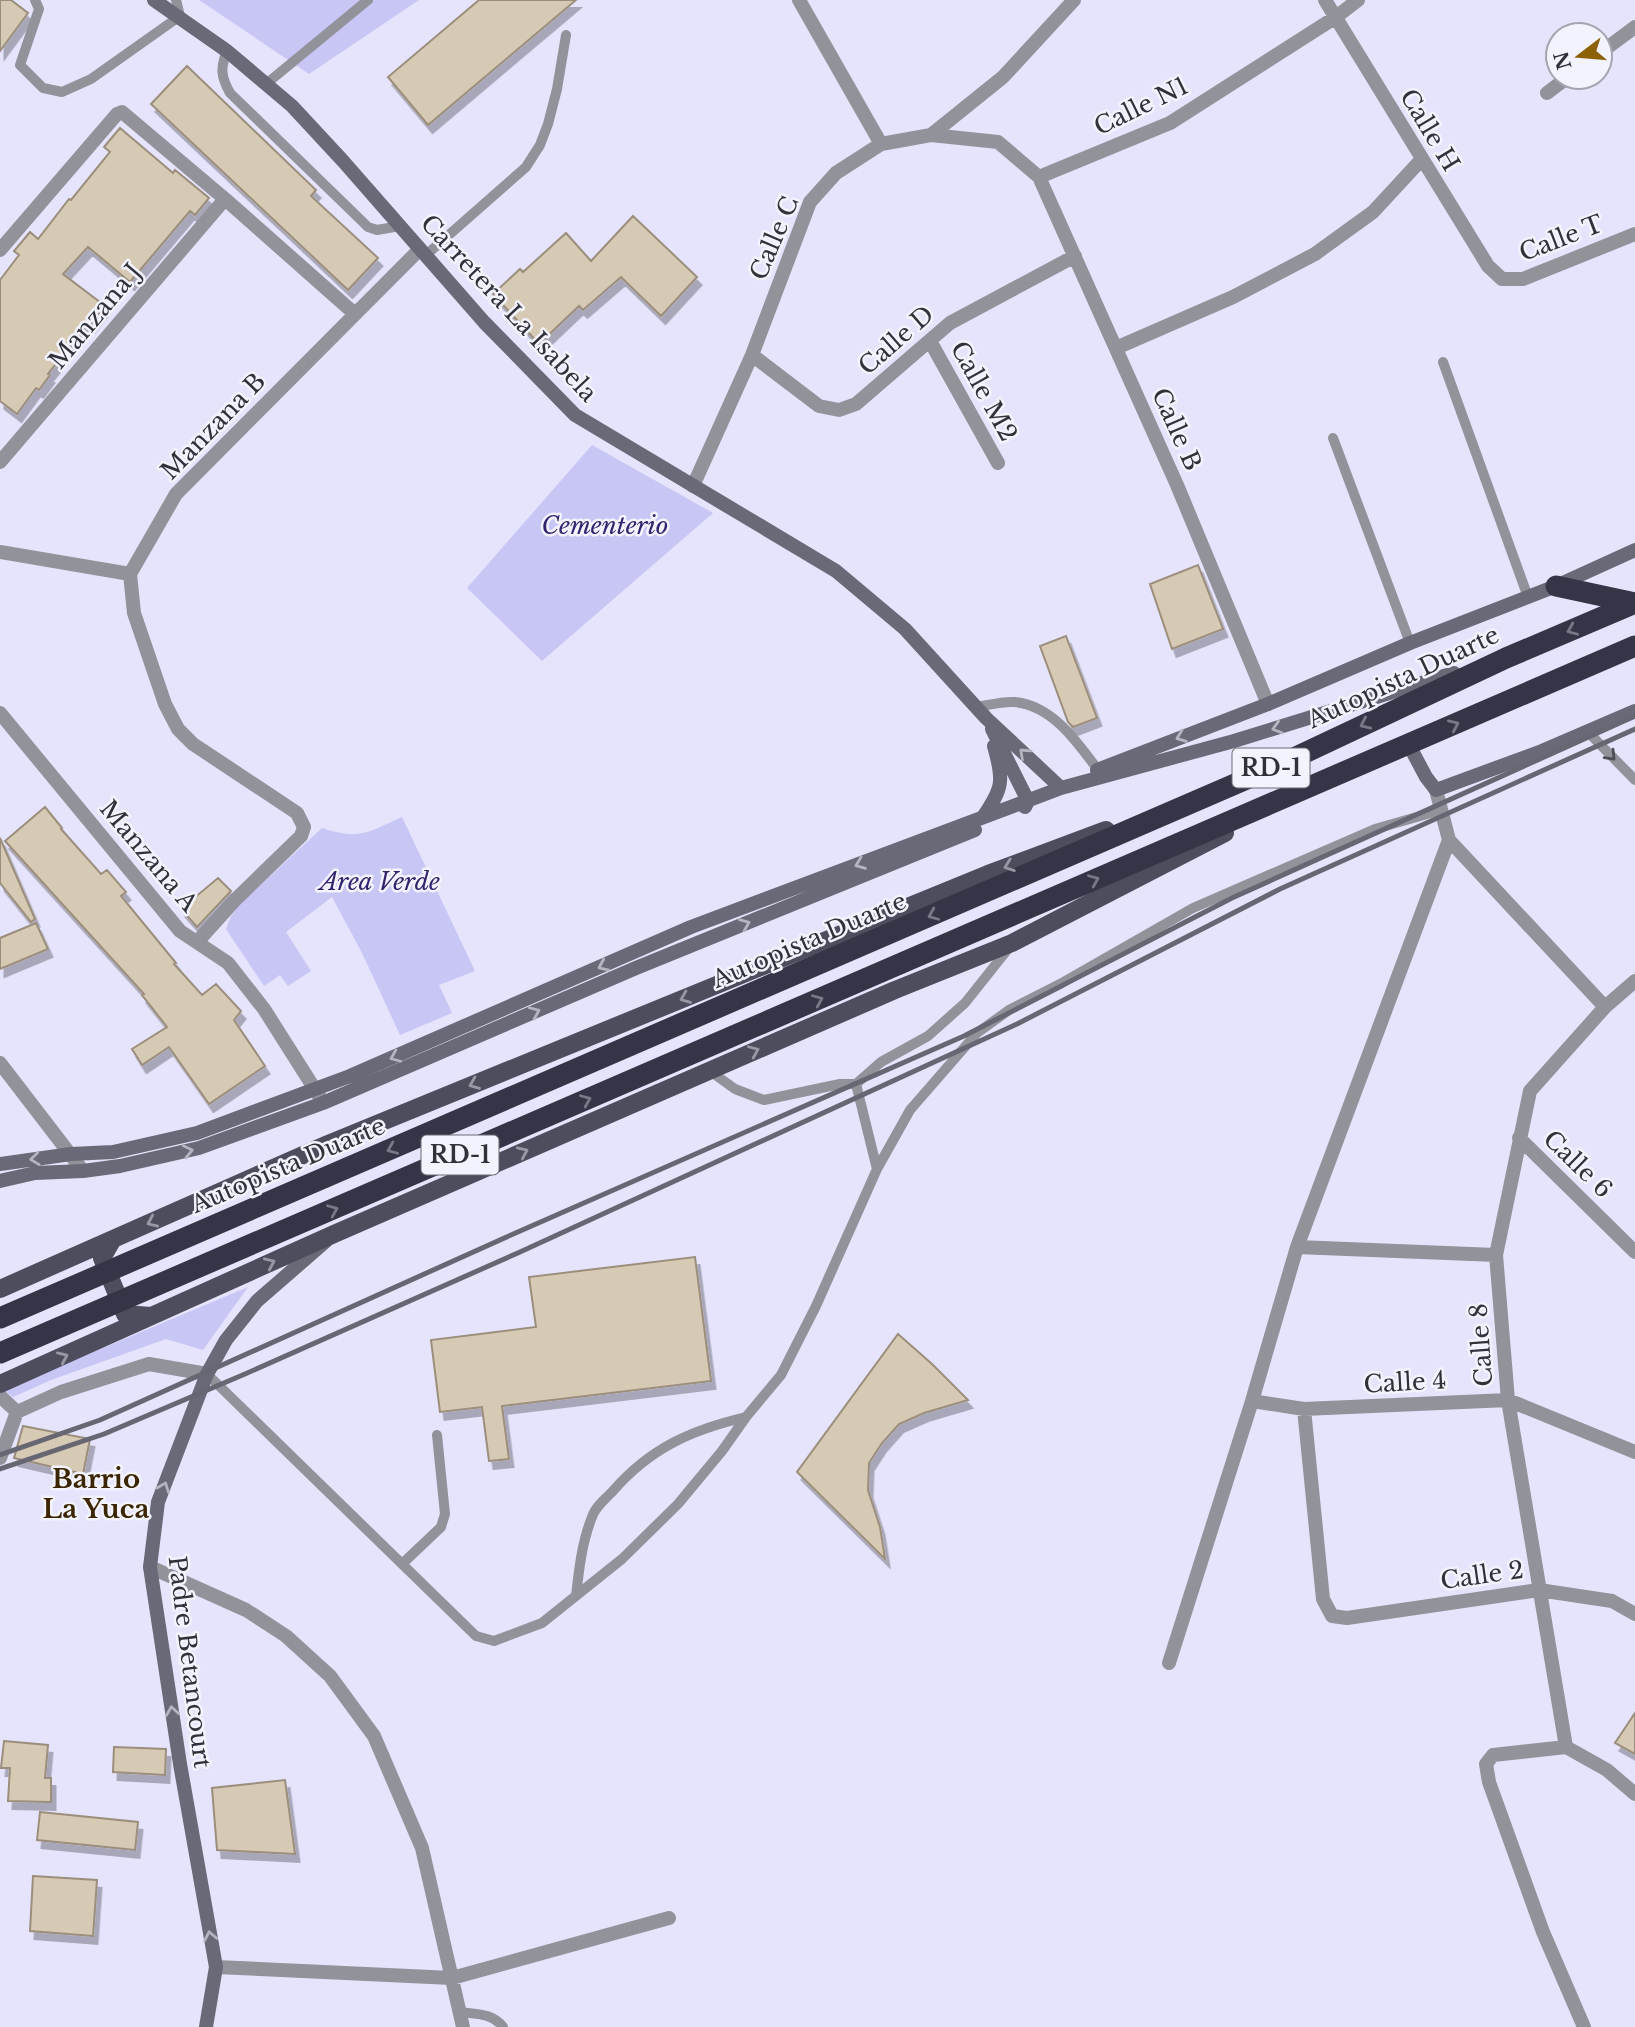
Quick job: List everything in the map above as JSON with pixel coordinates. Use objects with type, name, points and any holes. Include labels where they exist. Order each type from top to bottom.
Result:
[{"type":"highway","points":[[1556,586],[1635,603]]},
{"type":"highway","name":"Autopista Duarte","points":[[0,1318],[1279,765],[1506,657],[1635,603]]},
{"type":"highway","name":"RD-1","points":[[0,1353],[1635,646]]},
{"type":"main road","name":"Carretera La Isabela","points":[[154,0],[227,51],[292,106],[484,321],[575,415],[836,571],[905,629],[982,713]]},
{"type":"main road","points":[[0,1164],[71,1154],[113,1152],[197,1133],[316,1090],[691,927],[1062,788],[1098,770],[1268,704],[1410,643],[1556,586],[1635,550]]},
{"type":"main road","points":[[1062,788],[1234,741],[1506,657]]},
{"type":"main road","points":[[1409,745],[1436,790],[1542,751],[1635,711]]},
{"type":"main road","points":[[982,713],[1062,788]]},
{"type":"main road","points":[[982,713],[1028,801]]},
{"type":"main road","points":[[982,713],[1001,778],[999,794],[984,817]]},
{"type":"main road","points":[[0,1289],[328,1144],[975,879],[1279,765]]},
{"type":"main road","points":[[0,1384],[334,1234],[895,990],[1012,943],[1346,770]]},
{"type":"main road","points":[[0,1181],[35,1173],[120,1166],[199,1148],[323,1103],[636,968],[1024,809],[1028,801]]},
{"type":"main road","name":"Padre Betancourt","points":[[206,2027],[216,1967],[180,1764],[150,1567],[158,1502],[207,1374],[226,1340],[257,1301],[334,1234]]},
{"type":"main road","points":[[113,1239],[102,1258],[125,1314],[152,1316]]},
{"type":"street","points":[[799,0],[881,144]]},
{"type":"street","name":"Calle C","points":[[693,486],[751,355],[810,202],[836,173],[881,144],[931,135],[1003,77],[1074,0]]},
{"type":"street","name":"Calle H","points":[[1325,0],[1488,266],[1502,279]]},
{"type":"street","name":"Calle N1","points":[[1039,177],[1170,123],[1336,17],[1358,0]]},
{"type":"street","points":[[1614,43],[1635,27]]},
{"type":"street","points":[[0,250],[117,114],[122,112],[225,198],[355,314]]},
{"type":"street","points":[[931,135],[998,142],[1039,177]]},
{"type":"street","points":[[1116,348],[1233,297],[1315,254],[1373,212],[1421,160]]},
{"type":"street","name":"Calle B","points":[[1039,177],[1178,485],[1268,704]]},
{"type":"street","name":"Manzana J","points":[[0,462],[225,198]]},
{"type":"street","name":"Calle T","points":[[1502,279],[1523,279],[1635,234]]},
{"type":"street","name":"Manzana B","points":[[131,574],[176,494],[355,314],[423,252]]},
{"type":"street","name":"Calle D","points":[[751,355],[819,406],[839,410],[856,404],[950,323],[1075,256]]},
{"type":"street","name":"Calle M2","points":[[930,341],[998,463]]},
{"type":"street","points":[[0,552],[131,574],[134,612],[165,704],[178,729],[193,744],[297,813],[304,827],[301,836],[235,900],[198,941]]},
{"type":"street","name":"Manzana A","points":[[0,713],[180,931],[228,963],[264,1009],[323,1103]]},
{"type":"street","points":[[1436,790],[1450,840],[1605,1007]]},
{"type":"street","points":[[1169,1663],[1252,1401],[1297,1247],[1450,840]]},
{"type":"street","name":"Calle 8","points":[[1566,1747],[1508,1400],[1496,1255],[1530,1091],[1605,1007],[1635,981]]},
{"type":"street","points":[[0,1063],[83,1171]]},
{"type":"street","name":"Calle 6","points":[[1519,1138],[1635,1252]]},
{"type":"street","points":[[1297,1247],[1496,1255]]},
{"type":"street","points":[[0,1458],[18,1412],[61,1392],[149,1364],[207,1374]]},
{"type":"street","points":[[0,1396],[18,1412]]},
{"type":"street","name":"Calle 4","points":[[1252,1401],[1304,1409],[1508,1400],[1635,1452]]},
{"type":"street","name":"Calle 2","points":[[1304,1409],[1323,1600],[1332,1616],[1348,1619],[1539,1590],[1612,1601],[1635,1614]]},
{"type":"street","points":[[150,1567],[246,1610],[286,1636],[330,1676],[374,1736],[422,1848],[463,2027]]},
{"type":"street","points":[[1584,2027],[1543,1932],[1489,1782],[1486,1764],[1493,1755],[1566,1747],[1607,1770],[1635,1794]]},
{"type":"street","points":[[216,1967],[452,1978],[668,1918]]},
{"type":"lane","points":[[35,0],[38,9],[20,65],[43,88],[62,92],[91,79],[180,16],[176,0]]},
{"type":"lane","points":[[266,84],[368,0]]},
{"type":"lane","points":[[423,252],[526,167],[548,124],[566,36]]},
{"type":"lane","points":[[227,51],[221,66],[223,79],[230,93],[369,226],[377,230],[400,226]]},
{"type":"lane","points":[[1443,362],[1528,597]]},
{"type":"lane","points":[[1333,438],[1410,643]]},
{"type":"lane","points":[[982,713],[1015,702],[1041,710],[1079,745],[1098,770]]},
{"type":"lane","points":[[1587,732],[1635,781]]},
{"type":"lane","points":[[207,1374],[476,1636],[494,1641],[542,1623],[622,1559],[678,1504],[781,1375],[821,1295],[877,1169],[910,1110],[977,1033],[1009,1010],[1193,908],[1375,829],[1441,810]]},
{"type":"lane","points":[[710,1071],[735,1089],[764,1100],[840,1084],[856,1084],[881,1062],[928,1036],[965,1003],[1012,943]]},
{"type":"lane","points":[[856,1084],[877,1169]]},
{"type":"lane","points":[[576,1596],[580,1557],[592,1514],[624,1478],[661,1448],[707,1426],[746,1417]]},
{"type":"lane","points":[[402,1564],[441,1527],[445,1514],[437,1435]]},
{"type":"lane","points":[[460,2012],[486,2015],[500,2022],[503,2027]]},
{"type":"green space","points":[[199,0],[419,0],[309,74]]},
{"type":"green space","name":"Cementerio","points":[[592,445],[713,513],[542,661],[467,588]]},
{"type":"green space","name":"Area Verde","points":[[402,817],[475,971],[439,985],[452,1013],[400,1035],[362,953],[332,897],[286,932],[311,971],[288,986],[280,975],[264,986],[226,929],[231,916],[242,902],[322,828],[345,834],[363,833]]},
{"type":"green space","points":[[248,1287],[203,1350],[166,1339],[51,1380],[13,1397],[3,1390]]},
{"type":"building","points":[[0,0],[11,0],[28,13],[0,51]]},
{"type":"building","points":[[479,0],[576,0],[428,125],[388,77]]},
{"type":"building","points":[[187,66],[316,190],[311,196],[378,258],[348,290],[151,104]]},
{"type":"building","points":[[120,128],[173,173],[175,170],[209,198],[195,215],[190,211],[130,282],[88,247],[63,274],[105,306],[90,325],[88,323],[48,374],[50,375],[39,390],[36,388],[17,414],[0,401],[0,280],[19,255],[14,251],[30,232],[38,239],[110,152],[104,147]]},
{"type":"building","points":[[633,216],[697,277],[661,316],[621,277],[583,310],[579,306],[539,344],[493,294],[520,269],[523,272],[566,233],[591,261]]},
{"type":"building","points":[[1198,565],[1223,629],[1172,649],[1150,584]]},
{"type":"building","points":[[1066,636],[1097,718],[1073,727],[1068,722],[1040,646]]},
{"type":"building","points":[[45,807],[101,874],[107,870],[126,892],[121,896],[202,995],[216,984],[241,1011],[234,1020],[265,1066],[209,1104],[169,1047],[142,1065],[132,1049],[167,1027],[142,995],[144,994],[5,841]]},
{"type":"building","points":[[0,838],[35,919],[31,922],[0,883]]},
{"type":"building","points":[[218,878],[231,891],[197,927],[181,909]]},
{"type":"building","points":[[36,923],[48,949],[0,969],[0,938]]},
{"type":"building","points":[[695,1257],[711,1381],[502,1406],[509,1459],[489,1461],[482,1407],[440,1412],[431,1340],[536,1327],[529,1277]]},
{"type":"building","points":[[898,1334],[968,1400],[924,1413],[899,1424],[869,1463],[868,1490],[880,1527],[885,1559],[797,1472]]},
{"type":"building","points":[[23,1426],[90,1439],[83,1474],[14,1458]]},
{"type":"building","points":[[1635,1713],[1635,1754],[1615,1743]]},
{"type":"building","points":[[4,1741],[48,1745],[45,1778],[51,1778],[51,1802],[8,1801],[10,1768],[1,1768]]},
{"type":"building","points":[[114,1747],[166,1749],[165,1775],[113,1772]]},
{"type":"building","points":[[285,1780],[295,1854],[217,1850],[212,1788]]},
{"type":"building","points":[[40,1812],[138,1822],[135,1850],[37,1840]]},
{"type":"building","points":[[33,1876],[97,1880],[93,1936],[30,1931]]},
{"type":"railway","points":[[0,1455],[100,1420],[511,1235],[964,1036],[1232,898],[1635,716]]},
{"type":"railway","points":[[0,1469],[104,1434],[520,1252],[1017,1024],[1280,889],[1635,729]]},
{"type":"district","name":"Barrio La Yuca","points":[[96,1494]]}]
